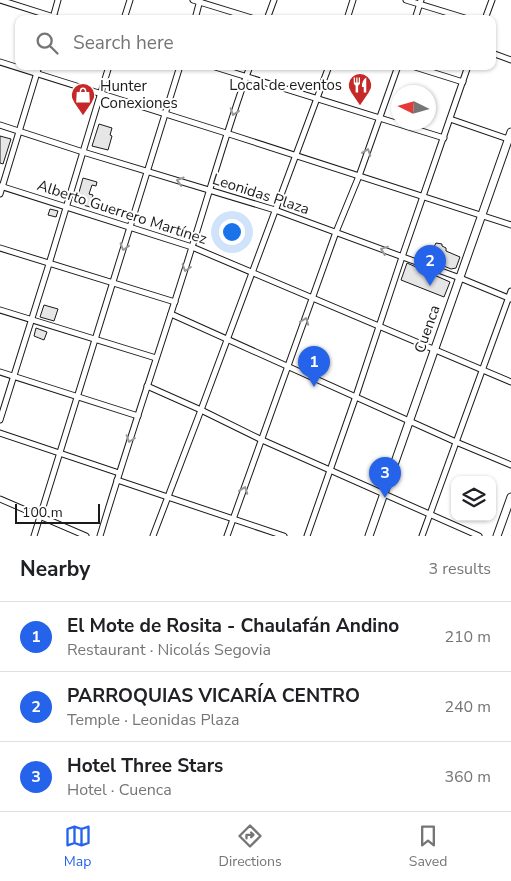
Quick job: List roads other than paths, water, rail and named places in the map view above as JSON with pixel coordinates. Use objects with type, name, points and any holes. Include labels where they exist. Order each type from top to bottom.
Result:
[{"type":"main road","name":"Cuenca","points":[[369,536],[510,137]]},
{"type":"main road","points":[[497,536],[511,497]]},
{"type":"street","points":[[0,0],[44,15]]},
{"type":"street","points":[[54,15],[58,0]]},
{"type":"street","points":[[125,15],[130,0]]},
{"type":"street","points":[[193,0],[243,15]]},
{"type":"street","points":[[268,15],[274,0]]},
{"type":"street","points":[[348,15],[354,0]]},
{"type":"street","points":[[406,0],[421,2],[457,15]]},
{"type":"street","points":[[486,15],[492,0]]},
{"type":"street","points":[[196,15],[200,1]]},
{"type":"street","points":[[416,15],[421,2]]},
{"type":"street","points":[[496,54],[511,60]]},
{"type":"street","points":[[0,62],[15,67]]},
{"type":"street","points":[[25,70],[511,225]]},
{"type":"street","points":[[0,194],[38,70]]},
{"type":"street","points":[[0,420],[108,70]]},
{"type":"street","points":[[34,536],[179,70]]},
{"type":"street","points":[[224,70],[444,138]]},
{"type":"street","points":[[100,536],[175,302],[226,133],[249,70]]},
{"type":"street","points":[[153,536],[328,70]]},
{"type":"street","points":[[227,536],[336,232],[359,176],[397,70]]},
{"type":"street","points":[[425,70],[463,82]]},
{"type":"street","points":[[307,536],[467,70]]},
{"type":"street","points":[[450,119],[510,137]]},
{"type":"street","name":"Leonidas Plaza","points":[[0,124],[83,152],[275,210],[460,278],[510,299]]},
{"type":"street","name":"Alberto Guerrero Martínez","points":[[1,187],[192,247],[511,382]]},
{"type":"street","points":[[0,248],[175,302]]},
{"type":"street","points":[[422,536],[510,299],[511,291]]},
{"type":"street","points":[[0,310],[156,358]]},
{"type":"street","points":[[171,314],[511,465]]},
{"type":"street","points":[[0,372],[138,416]]},
{"type":"street","points":[[147,386],[262,440],[479,536]]},
{"type":"street","points":[[0,433],[119,473]]},
{"type":"street","points":[[117,480],[284,536]]},
{"type":"street","points":[[0,499],[86,536]]},
{"type":"place","name":"Local de eventos","points":[[360,106]]},
{"type":"place","name":"Hunter Conexiones","points":[[83,116]]},
{"type":"place","name":"PARROQUIAS VICARÍA CENTRO","points":[[430,286]]},
{"type":"place","name":"El Mote de Rosita - Chaulafán Andino","points":[[314,387]]},
{"type":"place","name":"Hotel Three Stars","points":[[385,498]]}]
